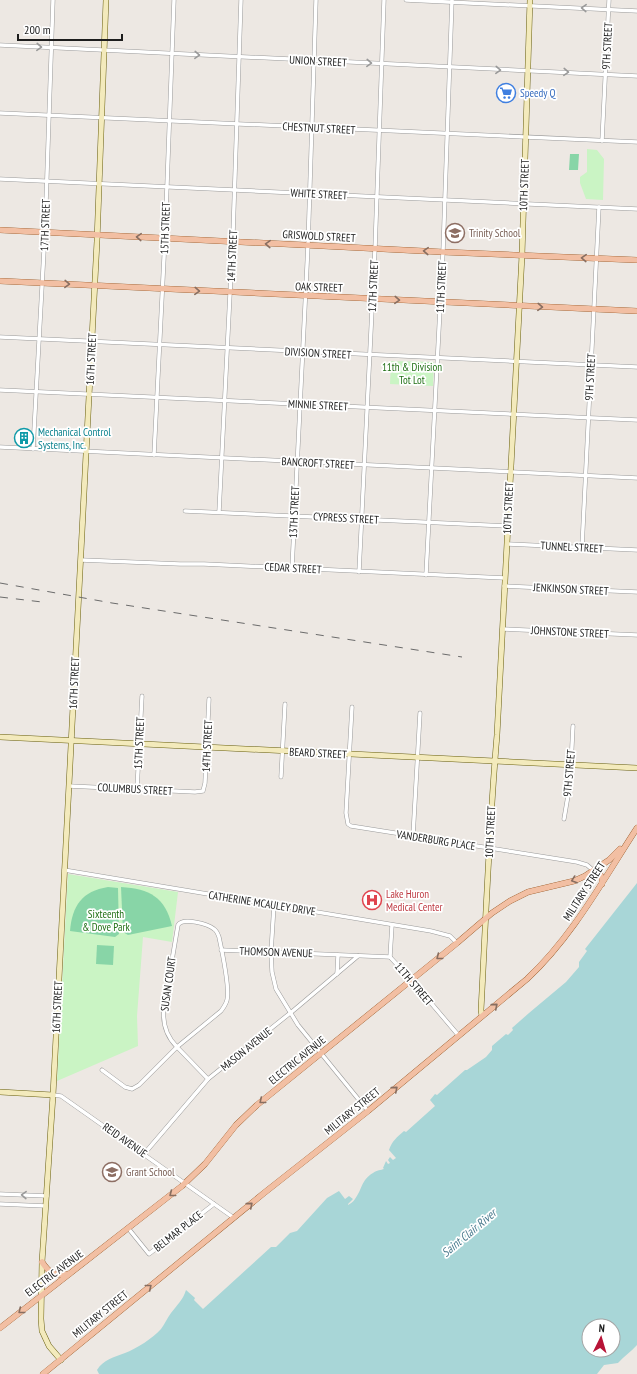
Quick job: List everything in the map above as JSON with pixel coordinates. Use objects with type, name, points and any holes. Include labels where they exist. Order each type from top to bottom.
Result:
[{"type":"main road","name":"GRISWOLD STREET","points":[[0,230],[637,260]]},
{"type":"main road","name":"OAK STREET","points":[[0,281],[637,312]]},
{"type":"main road","name":"MILITARY STREET","points":[[43,1374],[368,1111],[527,979],[548,959],[568,934],[602,884],[637,828]]},
{"type":"main road","name":"ELECTRIC AVENUE","points":[[0,1328],[185,1183],[205,1164],[243,1117],[486,918],[505,904],[528,892],[574,881],[596,870],[628,842]]},
{"type":"main road","points":[[596,870],[602,878],[602,884]]},
{"type":"main road","points":[[42,1262],[52,1274],[69,1274]]},
{"type":"street","name":"17TH STREET","points":[[33,449],[45,232],[53,0]]},
{"type":"street","name":"16TH STREET","points":[[61,1360],[49,1346],[42,1331],[42,1262],[53,1095],[81,560],[97,235],[106,0]]},
{"type":"street","name":"15TH STREET","points":[[154,455],[163,289],[174,0]]},
{"type":"street","name":"14TH STREET","points":[[219,512],[230,293],[241,0]]},
{"type":"street","name":"13TH STREET","points":[[292,568],[308,245],[316,0]]},
{"type":"street","name":"12TH STREET","points":[[359,572],[373,299],[384,0]]},
{"type":"street","points":[[406,0],[530,3],[637,11]]},
{"type":"street","name":"9TH STREET","points":[[602,141],[609,0]]},
{"type":"street","name":"11TH STREET","points":[[426,575],[440,302],[452,1]]},
{"type":"street","name":"10TH STREET","points":[[482,1016],[481,1010],[522,255],[530,3]]},
{"type":"street","name":"UNION STREET","points":[[0,45],[637,76]]},
{"type":"street","name":"CHESTNUT STREET","points":[[0,112],[525,138],[637,142]]},
{"type":"street","name":"WHITE STREET","points":[[0,179],[637,209]]},
{"type":"street","name":"9TH STREET","points":[[582,547],[599,207]]},
{"type":"street","name":"DIVISION STREET","points":[[0,337],[637,367]]},
{"type":"street","name":"MINNIE STREET","points":[[0,390],[637,420]]},
{"type":"street","name":"BANCROFT STREET","points":[[0,447],[637,478]]},
{"type":"street","name":"CYPRESS STREET","points":[[185,511],[507,526]]},
{"type":"street","name":"TUNNEL STREET","points":[[507,544],[637,550]]},
{"type":"street","name":"CEDAR STREET","points":[[81,560],[505,578]]},
{"type":"street","name":"JENKINSON STREET","points":[[504,586],[637,592]]},
{"type":"street","name":"JOHNSTONE STREET","points":[[502,629],[637,635]]},
{"type":"street","name":"15TH STREET","points":[[137,790],[142,696]]},
{"type":"street","name":"14TH STREET","points":[[200,792],[204,788],[210,699]]},
{"type":"street","points":[[281,777],[285,704]]},
{"type":"street","points":[[349,755],[352,707]]},
{"type":"street","points":[[413,836],[420,713]]},
{"type":"street","name":"9TH STREET","points":[[564,820],[570,784],[573,726]]},
{"type":"street","name":"BEARD STREET","points":[[0,737],[282,752],[637,768]]},
{"type":"street","name":"VANDERBURG PLACE","points":[[349,755],[346,813],[348,824],[351,826],[583,864],[596,870]]},
{"type":"street","name":"COLUMBUS STREET","points":[[69,786],[200,792]]},
{"type":"street","name":"CATHERINE MCAULEY DRIVE","points":[[64,870],[392,924],[450,936],[457,943]]},
{"type":"street","points":[[274,905],[271,952],[272,972],[276,989],[298,1025],[368,1111]]},
{"type":"street","name":"SUSAN COURT","points":[[208,1079],[169,1037],[163,1014],[177,930],[180,922],[193,922],[214,929],[220,937],[222,950]]},
{"type":"street","name":"11TH STREET","points":[[392,924],[390,957],[411,979],[459,1036]]},
{"type":"street","points":[[102,1070],[125,1087],[132,1089],[137,1086],[177,1047],[221,1011],[227,1002],[228,992],[222,950]]},
{"type":"street","name":"THOMSON AVENUE","points":[[222,950],[390,957]]},
{"type":"street","points":[[338,955],[338,974]]},
{"type":"street","name":"MASON AVENUE","points":[[144,1154],[208,1079],[338,974],[358,956]]},
{"type":"street","points":[[0,1092],[53,1095]]},
{"type":"street","name":"REID AVENUE","points":[[53,1095],[61,1096],[234,1218]]},
{"type":"street","points":[[0,1194],[47,1196]]},
{"type":"street","points":[[0,1204],[46,1206]]},
{"type":"street","name":"BELMAR PLACE","points":[[128,1228],[149,1254],[214,1204]]},
{"type":"green space","points":[[587,149],[597,150],[604,159],[603,200],[586,199],[580,183],[580,177],[587,172]]},
{"type":"green space","points":[[570,154],[579,154],[578,170],[569,170]]},
{"type":"green space","name":"11th & Division Tot Lot","points":[[391,361],[434,362],[433,386],[390,384]]},
{"type":"green space","name":"Sixteenth & Dove Park","points":[[68,874],[178,892],[172,942],[143,937],[137,1016],[138,1046],[57,1081]]},
{"type":"green space","points":[[108,887],[118,888],[119,934],[115,937],[70,931],[73,914],[80,901],[91,892]]},
{"type":"green space","points":[[121,887],[140,890],[155,896],[165,908],[172,926],[128,935],[123,932]]},
{"type":"green space","points":[[97,945],[114,946],[113,965],[96,964]]},
{"type":"water","name":"Saint Clair River","points":[[637,883],[637,1345],[618,1363],[604,1365],[597,1374],[99,1374],[97,1370],[106,1361],[134,1349],[158,1332],[182,1300],[186,1290],[195,1298],[194,1300],[203,1309],[271,1247],[276,1247],[290,1233],[297,1231],[327,1198],[339,1191],[345,1199],[349,1196],[353,1199],[348,1205],[353,1202],[366,1179],[376,1171],[384,1169],[383,1168],[386,1161],[388,1164],[390,1163],[388,1160],[390,1157],[393,1160],[396,1158],[389,1150],[395,1139],[404,1131],[406,1132],[435,1106],[430,1100],[435,1094],[437,1095],[465,1070],[486,1057],[492,1050],[492,1046],[506,1034],[508,1035],[513,1030],[512,1028],[566,982],[579,967],[579,962],[587,951],[585,949]]},
{"type":"railway","points":[[0,583],[112,603],[462,657]]},
{"type":"railway","points":[[0,597],[42,602]]},
{"type":"place","name":"Speedy Q","points":[[506,93]]},
{"type":"place","name":"Trinity School","points":[[455,233]]},
{"type":"place","name":"Mechanical Control Systems, Inc.","points":[[24,438]]},
{"type":"place","name":"Lake Huron Medical Center","points":[[372,900]]},
{"type":"place","name":"Grant School","points":[[112,1172]]}]
